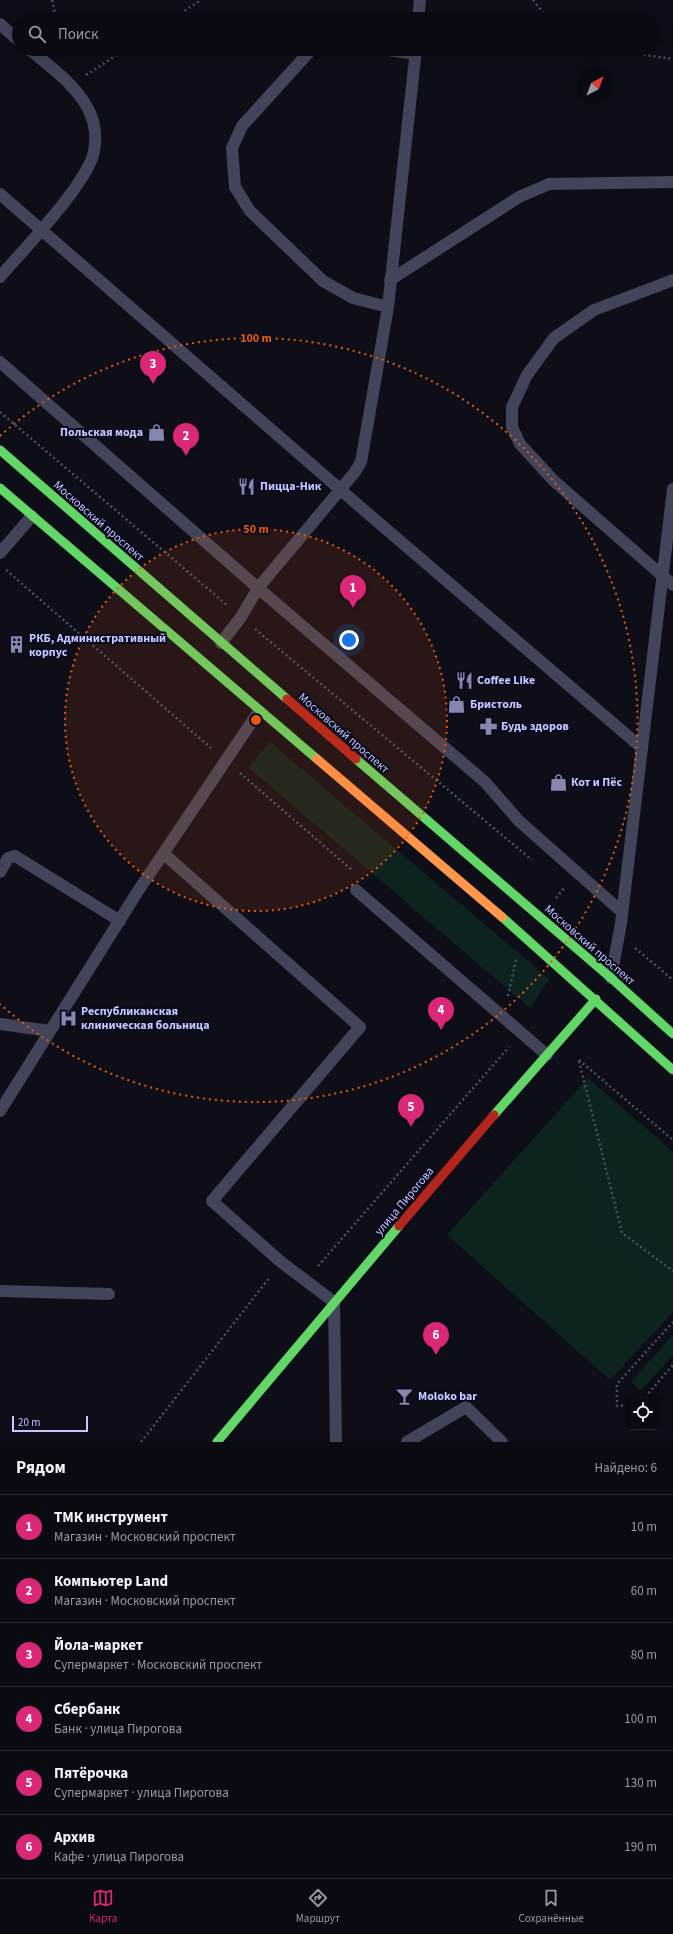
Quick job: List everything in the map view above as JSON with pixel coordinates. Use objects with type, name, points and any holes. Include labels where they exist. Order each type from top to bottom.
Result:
[{"type":"main road","name":"Московский проспект","points":[[0,450],[609,981],[673,1034]]},
{"type":"main road","points":[[0,488],[259,710],[598,996],[673,1070]]},
{"type":"main road","name":"улица Пирогова","points":[[217,1442],[445,1171],[598,996]]},
{"type":"lane","points":[[419,12],[420,0]]},
{"type":"lane","points":[[0,24],[12,35]]},
{"type":"lane","points":[[0,277],[82,178],[94,152],[96,130],[87,107],[70,85],[37,56]]},
{"type":"lane","points":[[306,56],[242,126],[232,148],[236,187],[250,211],[323,281],[353,298],[388,307]]},
{"type":"lane","points":[[221,643],[241,617],[258,588],[355,472],[361,462],[388,307],[416,56]]},
{"type":"lane","points":[[390,280],[519,197],[549,184],[673,182]]},
{"type":"lane","points":[[0,194],[340,490],[642,748]]},
{"type":"lane","points":[[673,280],[594,310],[554,338],[527,375],[512,407],[512,427],[520,444],[554,481],[673,585]]},
{"type":"lane","points":[[0,362],[258,588],[485,782],[519,821],[622,912]]},
{"type":"lane","points":[[609,981],[622,912],[673,489]]},
{"type":"lane","points":[[0,553],[32,516]]},
{"type":"lane","points":[[0,1111],[120,921],[259,710]]},
{"type":"lane","points":[[164,854],[360,1028],[212,1201],[281,1262],[334,1302],[336,1442]]},
{"type":"lane","points":[[0,872],[8,858],[15,856],[120,921]]},
{"type":"lane","points":[[356,890],[547,1055]]},
{"type":"lane","points":[[0,1024],[50,1031]]},
{"type":"lane","points":[[0,1291],[109,1294]]},
{"type":"lane","points":[[407,1442],[466,1407],[502,1442]]},
{"type":"path","points":[[52,0],[55,12]]},
{"type":"path","points":[[183,12],[201,0]]},
{"type":"path","points":[[533,0],[542,12]]},
{"type":"path","points":[[70,85],[115,56]]},
{"type":"path","points":[[652,56],[673,59]]},
{"type":"path","points":[[0,412],[233,610]]},
{"type":"path","points":[[5,568],[210,747]]},
{"type":"path","points":[[250,625],[534,862]]},
{"type":"path","points":[[558,883],[570,893]]},
{"type":"path","points":[[555,899],[564,888]]},
{"type":"path","points":[[630,944],[673,980]]},
{"type":"path","points":[[508,998],[516,959]]},
{"type":"path","points":[[315,1269],[521,1033]]},
{"type":"path","points":[[673,1140],[580,1060],[622,1233],[673,1270]]},
{"type":"path","points":[[141,1442],[281,1262]]},
{"type":"path","points":[[625,1405],[617,1406],[618,1384],[673,1322]]},
{"type":"path","points":[[648,1394],[673,1365]]},
{"type":"green space","points":[[270,742],[549,979],[530,1008],[248,767]]},
{"type":"green space","points":[[588,1078],[673,1152],[673,1312],[610,1380],[447,1235]]},
{"type":"green space","points":[[673,1335],[673,1355],[641,1391],[631,1382]]},
{"type":"traffic: fast","points":[[0,450],[287,699]]},
{"type":"traffic: fast","points":[[0,488],[317,759]]},
{"type":"traffic: fast","points":[[356,759],[611,978],[673,1034]]},
{"type":"traffic: fast","points":[[502,917],[673,1070]]},
{"type":"traffic: fast","points":[[494,1115],[596,999]]},
{"type":"traffic: fast","points":[[217,1442],[399,1226]]},
{"type":"traffic: slow","points":[[317,759],[502,917]]},
{"type":"traffic: jam","points":[[287,699],[356,759]]},
{"type":"traffic: jam","points":[[399,1226],[494,1115]]},
{"type":"place","name":"Йола-маркет","points":[[153,384]]},
{"type":"place","name":"Польская мода","points":[[156,432]]},
{"type":"place","name":"Компьютер Land","points":[[186,456]]},
{"type":"place","name":"Пицца-Ник","points":[[247,486]]},
{"type":"place","name":"ТМК инструмент","points":[[353,608]]},
{"type":"place","name":"РКБ, Административный корпус","points":[[16,645]]},
{"type":"place","name":"Coffee Like","points":[[464,680]]},
{"type":"place","name":"Бристоль","points":[[457,704]]},
{"type":"place","name":"Будь здоров","points":[[488,726]]},
{"type":"place","name":"Кот и Пёс","points":[[558,782]]},
{"type":"place","name":"Республиканская клиническая больница","points":[[68,1018]]},
{"type":"place","name":"Сбербанк","points":[[441,1030]]},
{"type":"place","name":"Пятёрочка","points":[[411,1127]]},
{"type":"place","name":"Архив","points":[[436,1355]]},
{"type":"place","name":"Moloko bar","points":[[405,1396]]}]
